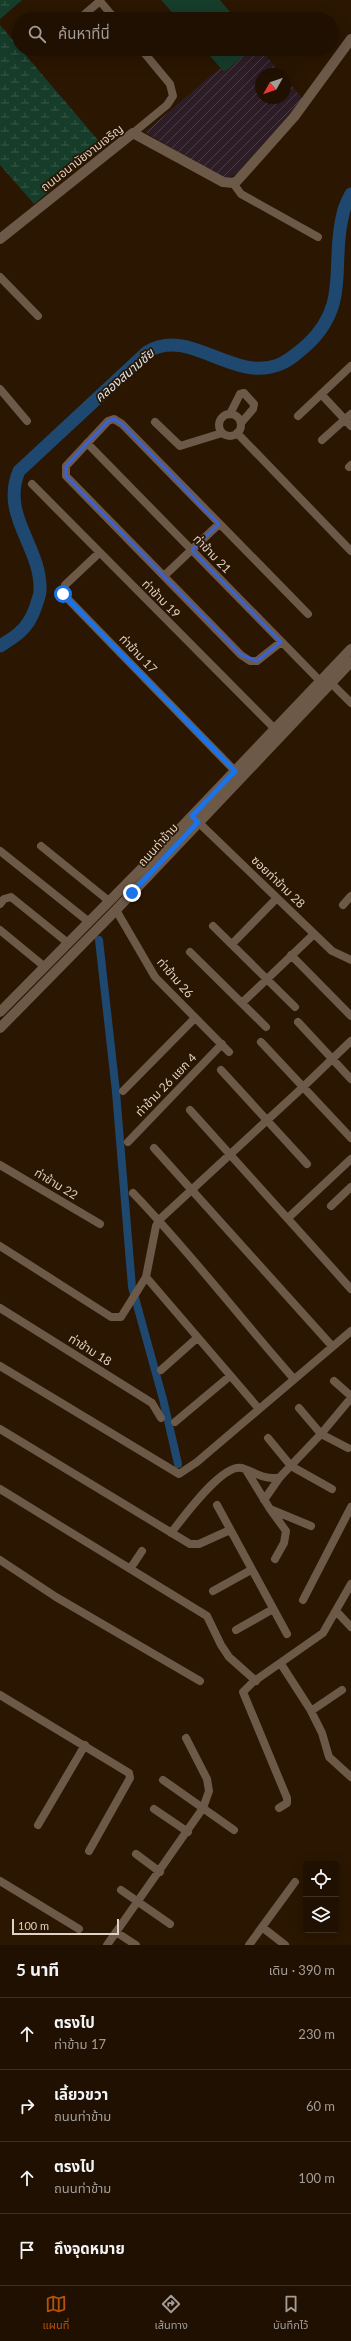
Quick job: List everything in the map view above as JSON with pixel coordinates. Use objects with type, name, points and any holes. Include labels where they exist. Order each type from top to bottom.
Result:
[{"type":"street","points":[[87,12],[100,0],[109,12]]},
{"type":"street","points":[[339,55],[351,39]]},
{"type":"street","points":[[133,133],[167,105],[173,96],[170,84],[147,56]]},
{"type":"street","points":[[318,237],[241,194],[233,183],[248,171],[285,129],[339,56]]},
{"type":"street","name":"ถนนอนามัยงามเจริญ","points":[[0,239],[133,133],[209,175],[233,183]]},
{"type":"street","points":[[0,277],[38,316]]},
{"type":"street","points":[[298,416],[351,366]]},
{"type":"street","points":[[0,389],[27,421]]},
{"type":"street","points":[[230,414],[240,394],[244,393],[252,400],[254,404],[253,409],[240,423],[237,433]]},
{"type":"street","points":[[321,394],[349,420],[322,440]]},
{"type":"street","points":[[222,433],[219,422],[223,416],[230,414],[238,418],[240,423]]},
{"type":"street","points":[[281,642],[257,662],[250,661],[241,655],[165,575],[66,476],[66,466],[108,421],[114,419],[118,421],[308,614]]},
{"type":"street","points":[[155,422],[180,446],[222,433],[228,436],[237,433]]},
{"type":"street","points":[[237,433],[351,551]]},
{"type":"street","name":"ท่าข้าม 21","points":[[87,443],[281,642],[351,703]]},
{"type":"street","name":"ท่าข้าม 19","points":[[32,484],[275,729]]},
{"type":"street","points":[[165,575],[219,524]]},
{"type":"street","name":"ท่าข้าม 17","points":[[99,553],[65,585],[63,594],[235,771]]},
{"type":"street","name":"ถนนท่าข้าม","points":[[0,1012],[109,901],[195,819],[326,682],[351,649]]},
{"type":"street","name":"ถนนท่าข้าม","points":[[0,1028],[116,910],[235,771],[275,729],[326,682],[351,662]]},
{"type":"street","name":"ซอยท่าข้าม 28","points":[[195,819],[332,951],[351,960]]},
{"type":"street","points":[[41,846],[109,901]]},
{"type":"street","points":[[0,851],[89,922]]},
{"type":"street","points":[[343,905],[351,896]]},
{"type":"street","points":[[0,904],[4,899],[12,898],[68,943]]},
{"type":"street","points":[[232,944],[278,898]]},
{"type":"street","name":"ท่าข้าม 26","points":[[116,910],[156,977],[229,1052]]},
{"type":"street","points":[[213,926],[295,1007]]},
{"type":"street","points":[[0,930],[45,967]]},
{"type":"street","points":[[242,1003],[314,934]]},
{"type":"street","points":[[190,952],[266,1027]]},
{"type":"street","points":[[291,956],[351,1016]]},
{"type":"street","points":[[122,1091],[195,1018]]},
{"type":"street","points":[[298,1022],[351,1079]]},
{"type":"street","points":[[0,1246],[111,1317],[116,1318],[123,1316],[146,1277],[156,1226],[159,1220],[302,1088],[351,1040]]},
{"type":"street","points":[[261,1042],[302,1088],[351,1138]]},
{"type":"street","name":"ท่าข้าม 26 แยก 4","points":[[128,1142],[222,1044]]},
{"type":"street","points":[[221,1070],[307,1164]]},
{"type":"street","points":[[190,1110],[351,1289]]},
{"type":"street","points":[[154,1148],[332,1346]]},
{"type":"street","points":[[288,1218],[351,1160]]},
{"type":"street","name":"ท่าข้าม 22","points":[[0,1165],[100,1224]]},
{"type":"street","points":[[331,1206],[351,1187]]},
{"type":"street","points":[[133,1193],[159,1220],[294,1380]]},
{"type":"street","points":[[146,1277],[259,1409]]},
{"type":"street","name":"ท่าข้าม 18","points":[[0,1308],[152,1403],[161,1418]]},
{"type":"street","points":[[0,1366],[179,1474],[197,1462],[351,1331]]},
{"type":"street","points":[[161,1370],[197,1338]]},
{"type":"street","points":[[174,1422],[230,1376]]},
{"type":"street","points":[[264,1500],[280,1478],[322,1434],[351,1398],[334,1381]]},
{"type":"street","points":[[299,1408],[322,1434],[348,1448]]},
{"type":"street","points":[[0,1428],[171,1533],[195,1545],[230,1530]]},
{"type":"street","points":[[268,1438],[291,1466],[332,1488]]},
{"type":"street","points":[[171,1533],[209,1488],[233,1469],[246,1470],[266,1478],[280,1478]]},
{"type":"street","points":[[246,1470],[264,1500],[282,1523],[286,1531],[284,1543],[275,1559]]},
{"type":"street","points":[[0,1489],[207,1616],[221,1645],[229,1657],[256,1681]]},
{"type":"street","points":[[217,1505],[287,1634]]},
{"type":"street","points":[[303,1600],[351,1507]]},
{"type":"street","points":[[270,1509],[311,1526]]},
{"type":"street","points":[[130,1569],[142,1551]]},
{"type":"street","points":[[0,1560],[63,1601],[200,1681]]},
{"type":"street","points":[[213,1591],[251,1570]]},
{"type":"street","points":[[279,1808],[287,1803],[287,1798],[243,1692],[323,1633],[351,1584]]},
{"type":"street","points":[[236,1630],[273,1609]]},
{"type":"street","points":[[336,1612],[351,1626]]},
{"type":"street","points":[[281,1664],[297,1686],[312,1711],[322,1733],[329,1758],[351,1777]]},
{"type":"street","points":[[312,1711],[342,1690]]},
{"type":"street","points":[[0,1695],[127,1771],[130,1776],[89,1851]]},
{"type":"street","points":[[107,1945],[160,1872],[203,1808],[209,1791],[207,1779],[186,1738]]},
{"type":"street","points":[[38,1825],[85,1745]]},
{"type":"street","points":[[163,1780],[234,1830]]},
{"type":"street","points":[[154,1809],[188,1832]]},
{"type":"street","points":[[136,1854],[160,1872]]},
{"type":"street","points":[[0,1881],[79,1929]]},
{"type":"street","points":[[249,1945],[296,1882]]},
{"type":"street","points":[[121,1890],[170,1924]]},
{"type":"street","points":[[262,1927],[285,1945]]},
{"type":"street","points":[[116,1932],[136,1945]]},
{"type":"highlighted area","points":[[114,419],[122,424],[219,524],[192,550],[281,642],[257,661],[241,655],[66,476],[66,466],[108,421]]},
{"type":"shaded area","points":[[244,56],[267,56],[276,68],[255,68],[255,104],[291,104],[291,85],[303,99],[238,172],[228,179],[216,175],[145,132],[220,68],[224,72]]},
{"type":"green space","points":[[0,0],[22,0],[0,19]]},
{"type":"green space","points":[[161,0],[220,0],[230,12],[172,12]]},
{"type":"green space","points":[[0,25],[12,39],[12,56],[26,56],[103,146],[34,204],[0,165]]},
{"type":"green space","points":[[210,56],[244,56],[224,72]]},
{"type":"waterway","name":"คลองสนามชัย","points":[[0,646],[16,636],[30,620],[40,593],[39,575],[35,560],[18,517],[15,503],[15,487],[19,471],[147,352],[163,346],[179,345],[195,349],[227,362],[261,368],[278,365],[286,361],[308,344],[321,329],[330,313],[335,298],[340,232],[344,209],[351,194]]},
{"type":"waterway","points":[[99,940],[116,1092],[132,1287],[163,1399],[178,1464]]},
{"type":"route","points":[[63,594],[235,771],[192,816],[198,822],[132,893]]}]
